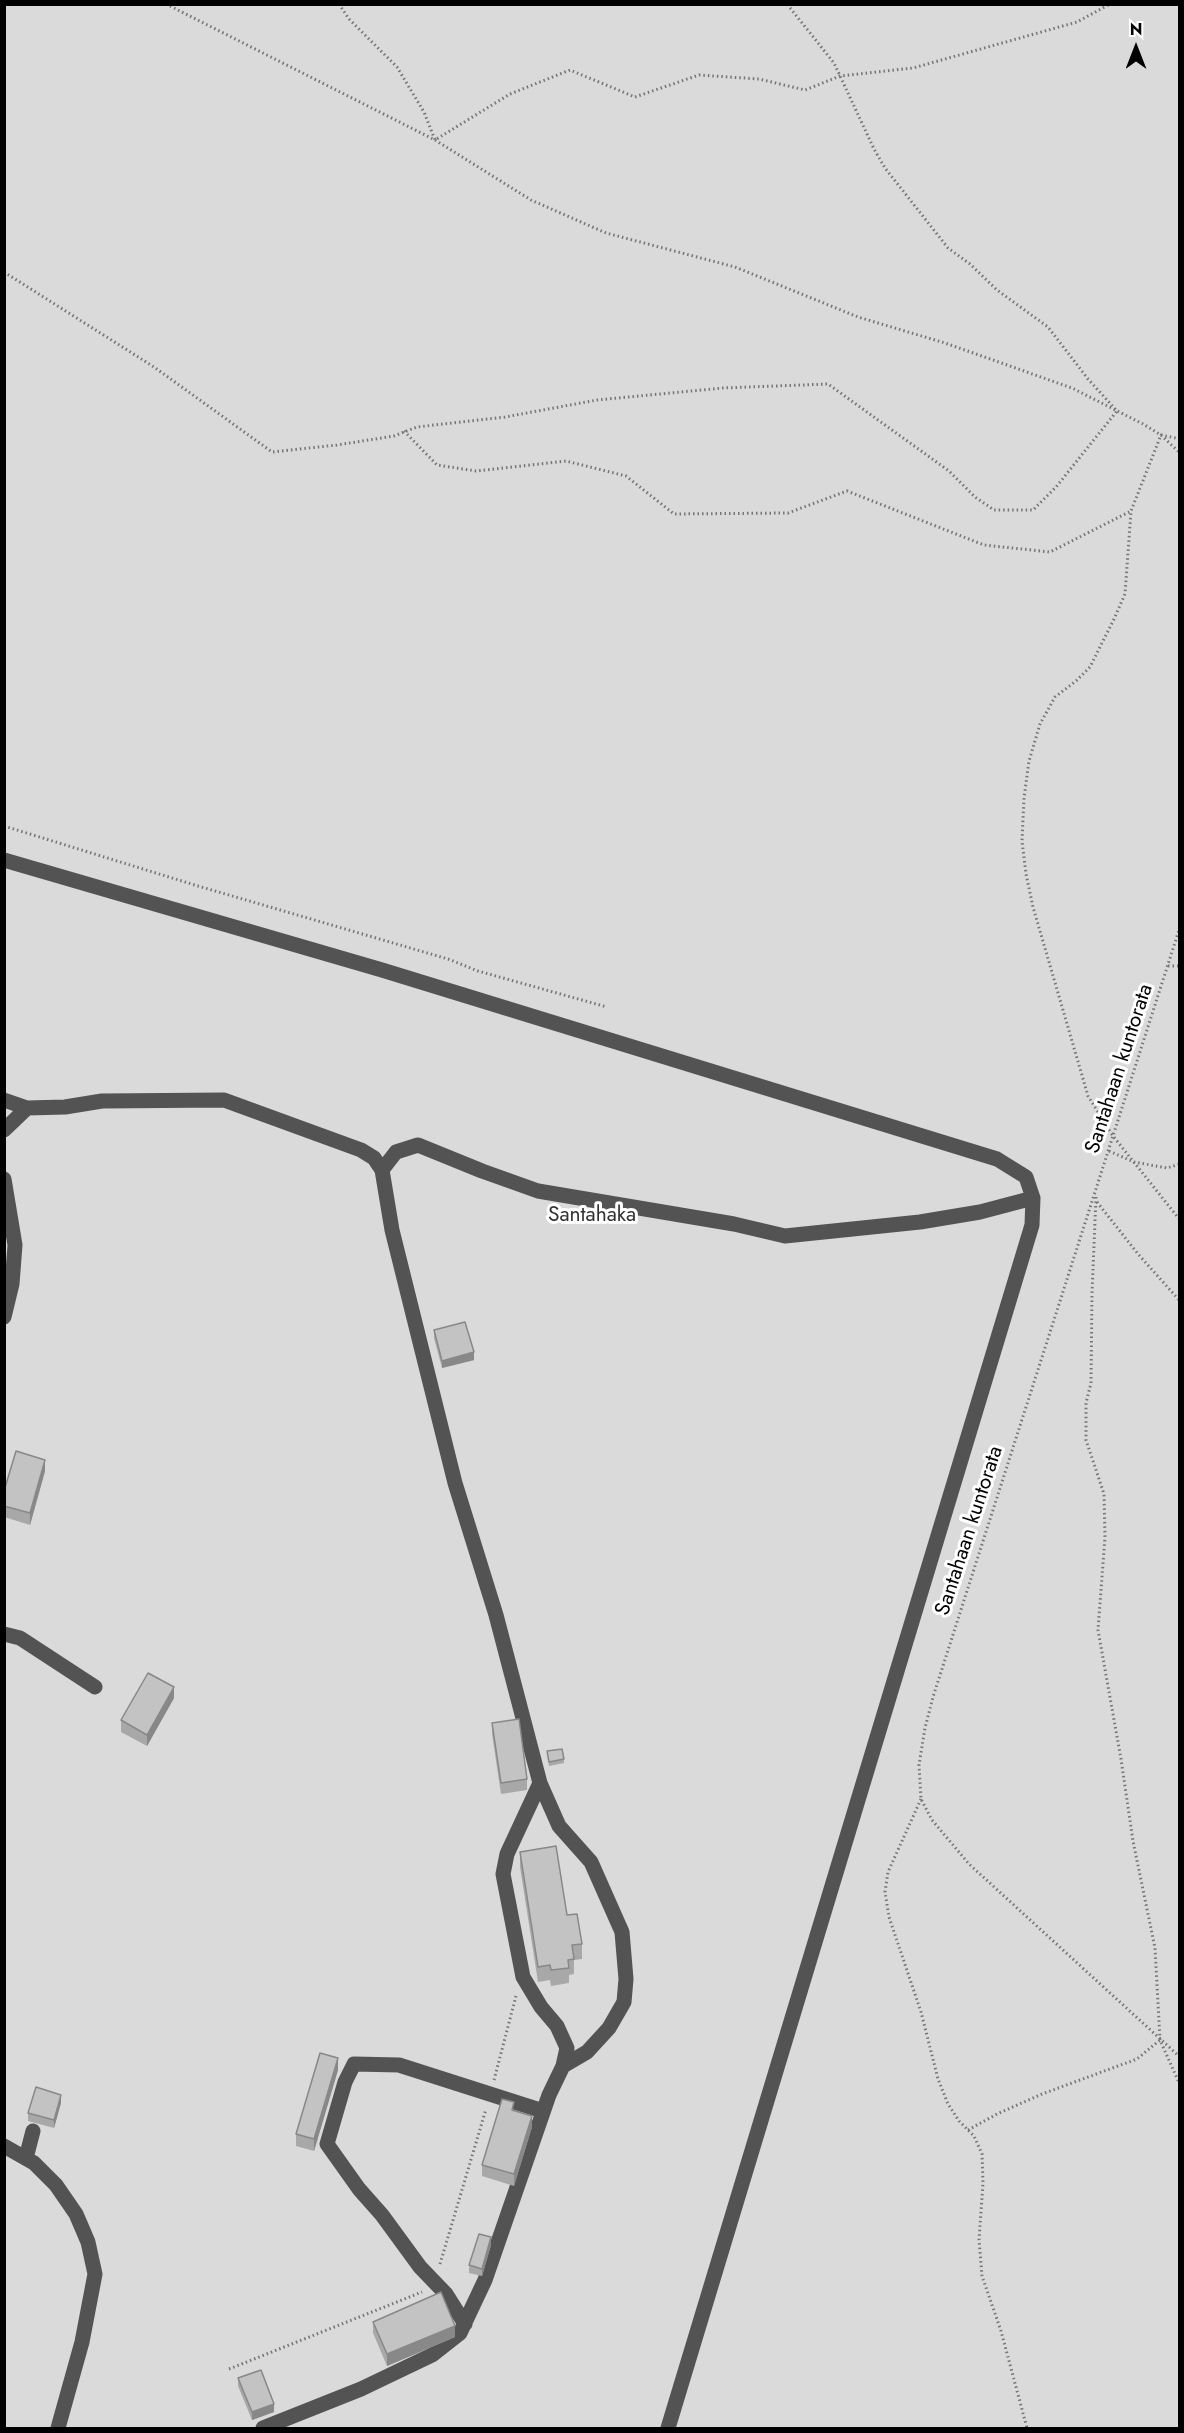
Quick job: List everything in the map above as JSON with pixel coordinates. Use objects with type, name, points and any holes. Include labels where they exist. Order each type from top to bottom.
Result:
[{"type":"lane","points":[[4,860],[382,970],[998,1160],[1026,1177],[1033,1198],[1032,1225],[668,2428]]},
{"type":"lane","points":[[4,1100],[27,1108],[65,1107],[102,1101],[224,1100],[361,1150],[374,1158],[382,1170],[392,1230],[455,1483],[496,1615],[540,1783],[560,1826],[591,1862],[622,1932],[624,2002],[609,2028],[587,2052],[563,2066]]},
{"type":"lane","points":[[4,1130],[27,1108]]},
{"type":"lane","points":[[382,1170],[396,1152],[418,1145],[538,1191],[734,1224],[785,1236],[920,1222],[980,1212],[1033,1198]]},
{"type":"lane","points":[[4,1179],[15,1245],[12,1284],[4,1317]]},
{"type":"lane","points":[[4,1634],[20,1638],[95,1687]]},
{"type":"lane","points":[[263,2428],[361,2389],[432,2355],[460,2333],[485,2280],[543,2111],[563,2066],[567,2048],[557,2026],[541,2007],[525,1981],[503,1874],[507,1854],[540,1783]]},
{"type":"lane","points":[[465,2324],[446,2294],[420,2267],[327,2144],[345,2082],[354,2064],[399,2065],[543,2111]]},
{"type":"lane","points":[[26,2158],[33,2131]]},
{"type":"lane","points":[[4,2146],[26,2158],[56,2185],[76,2214],[88,2242],[95,2274],[82,2342],[58,2428]]},
{"type":"path","points":[[166,4],[435,140],[531,200],[606,233],[735,267],[858,317],[945,343],[1072,388],[1161,435],[1179,439]]},
{"type":"path","points":[[339,4],[349,19],[397,67],[424,112],[435,140]]},
{"type":"path","points":[[787,4],[834,63],[885,168],[948,248],[970,264],[998,290],[1048,327],[1088,379],[1117,411]]},
{"type":"path","points":[[435,140],[510,94],[570,70],[635,97],[699,75],[759,79],[805,90],[840,76],[913,68],[1077,22],[1110,4]]},
{"type":"path","points":[[4,272],[154,367],[272,452],[394,436],[417,427],[505,417],[597,400],[723,388],[828,384],[949,471],[975,497],[994,510],[1033,510],[1056,487],[1117,411]]},
{"type":"path","points":[[404,431],[437,465],[476,471],[566,461],[626,476],[674,514],[788,513],[847,491],[984,544],[1050,552],[1131,511]]},
{"type":"path","points":[[1161,435],[1179,453]]},
{"type":"path","points":[[1161,435],[1131,511],[1125,594],[1090,667],[1077,681],[1055,697],[1040,724],[1029,761],[1022,841],[1033,907],[1088,1096],[1113,1136],[1179,1220]]},
{"type":"path","points":[[4,826],[198,886],[448,959],[478,971],[607,1007]]},
{"type":"path","name":"Santahaan kuntorata","points":[[1179,927],[933,1698],[919,1765],[921,1799],[932,1820],[969,1864],[1179,2057]]},
{"type":"path","points":[[1168,966],[1179,966]]},
{"type":"path","points":[[1109,1152],[1134,1162],[1167,1168],[1179,1164]]},
{"type":"path","points":[[1096,1192],[1091,1383],[1086,1403],[1086,1440],[1104,1494],[1105,1536],[1098,1630],[1133,1841],[1155,1948],[1160,2040],[1179,2085]]},
{"type":"path","points":[[1096,1201],[1179,1301]]},
{"type":"path","points":[[921,1799],[888,1872],[885,1892],[890,1917],[921,2012],[938,2079],[948,2104],[974,2136],[982,2154],[980,2240],[982,2276],[1001,2331],[1027,2428]]},
{"type":"path","points":[[229,2369],[433,2288],[517,1993],[525,1981]]},
{"type":"path","points":[[968,2130],[1042,2094],[1137,2060],[1160,2040]]},
{"type":"green space","name":"Santahaka","points":[[5,5],[1179,5],[1179,2428],[5,2428]]},
{"type":"building","points":[[465,1322],[474,1352],[442,1361],[434,1330]]},
{"type":"building","points":[[16,1451],[45,1460],[30,1513],[4,1506],[4,1491]]},
{"type":"building","points":[[148,1673],[174,1687],[147,1735],[121,1720]]},
{"type":"building","points":[[519,1719],[527,1779],[501,1783],[492,1723]]},
{"type":"building","points":[[562,1749],[564,1759],[549,1762],[547,1751]]},
{"type":"building","points":[[556,1846],[567,1915],[577,1914],[582,1944],[572,1945],[574,1959],[568,1960],[569,1968],[551,1970],[550,1965],[538,1967],[520,1852]]},
{"type":"building","points":[[320,2053],[338,2058],[314,2139],[296,2134]]},
{"type":"building","points":[[36,2087],[61,2095],[54,2120],[28,2113]]},
{"type":"building","points":[[502,2099],[514,2102],[512,2110],[532,2116],[514,2174],[482,2165]]},
{"type":"building","points":[[479,2234],[491,2237],[482,2269],[469,2265]]},
{"type":"building","points":[[441,2292],[455,2326],[387,2354],[373,2322]]},
{"type":"building","points":[[261,2370],[274,2404],[252,2412],[238,2378]]}]
